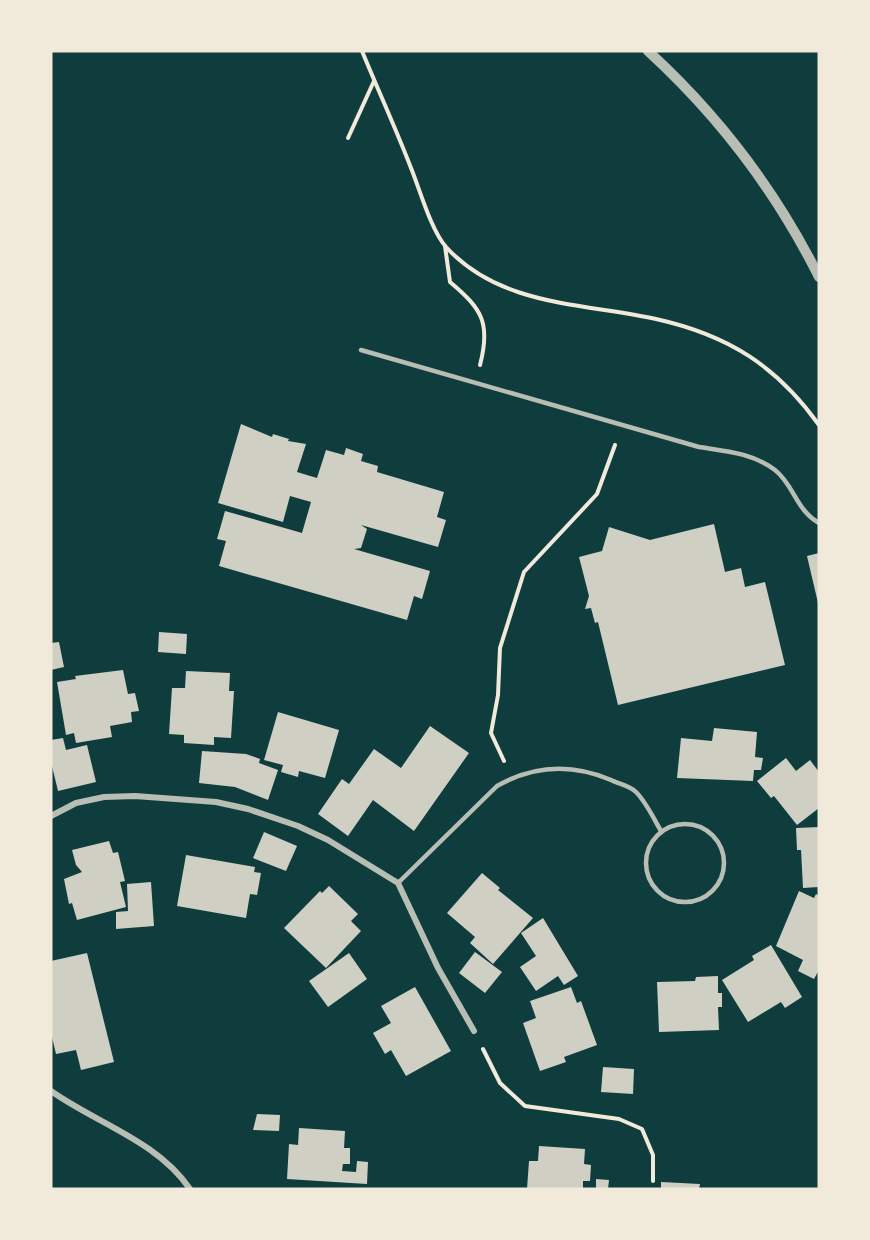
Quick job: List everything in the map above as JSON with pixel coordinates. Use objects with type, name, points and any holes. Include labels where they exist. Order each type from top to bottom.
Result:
[{"type":"street","points":[[648,51],[670,71],[752,165],[784,213],[819,276]]},
{"type":"street","points":[[51,816],[76,803],[104,797],[135,796],[216,802],[248,809],[298,826],[328,840],[398,883],[438,968],[474,1031]]},
{"type":"street","points":[[51,1091],[77,1110],[157,1154],[179,1174],[190,1189]]},
{"type":"lane","points":[[361,350],[699,447],[742,453],[775,470],[805,515],[819,523]]},
{"type":"lane","points":[[398,883],[451,834],[496,786],[511,778],[550,767],[573,768],[634,790],[661,831]]},
{"type":"lane","points":[[672,825],[697,825],[717,840],[723,858],[722,876],[707,896],[695,901],[671,900],[652,885],[645,862],[647,850],[661,831],[672,825]]},
{"type":"path","points":[[362,51],[445,245],[450,282],[473,301],[484,325],[486,340]]},
{"type":"path","points":[[348,138],[374,80]]},
{"type":"path","points":[[445,245],[485,278],[524,296],[681,325],[735,347],[771,370],[791,389],[819,425]]},
{"type":"path","points":[[511,778],[491,733],[498,695],[500,648],[524,572],[597,494],[621,425]]},
{"type":"path","points":[[474,1031],[500,1083],[525,1106],[619,1119],[642,1129],[653,1155],[653,1180]]},
{"type":"building","points":[[241,424],[272,437],[273,434],[289,439],[288,441],[306,444],[297,472],[317,478],[326,450],[344,455],[346,448],[363,454],[361,461],[378,466],[377,472],[444,492],[437,517],[446,520],[438,547],[361,525],[367,529],[361,548],[354,549],[430,571],[422,599],[414,596],[407,620],[219,566],[226,541],[217,539],[225,511],[302,533],[311,502],[290,496],[283,522],[218,503]]},
{"type":"building","points":[[714,524],[725,572],[741,568],[745,587],[765,582],[785,665],[618,705],[598,622],[595,623],[591,608],[585,609],[589,596],[579,557],[602,551],[609,527],[650,540]]},
{"type":"building","points":[[819,553],[819,603],[818,603],[807,556]]},
{"type":"building","points":[[159,632],[187,634],[186,654],[158,652]]},
{"type":"building","points":[[59,642],[64,667],[51,670],[51,643]]},
{"type":"building","points":[[123,670],[128,694],[135,693],[139,711],[131,712],[132,722],[110,726],[112,737],[76,743],[74,733],[66,735],[57,682],[76,679],[75,676]]},
{"type":"building","points":[[186,671],[230,673],[229,691],[234,691],[231,738],[214,737],[214,745],[184,743],[184,735],[169,734],[172,688],[185,688]]},
{"type":"building","points":[[278,712],[339,730],[325,778],[299,771],[298,777],[281,772],[283,765],[264,760]]},
{"type":"building","points":[[430,726],[469,753],[414,831],[373,800],[348,836],[318,814],[342,779],[349,784],[374,749],[401,768]]},
{"type":"building","points":[[714,728],[757,732],[755,757],[763,758],[761,770],[754,770],[753,781],[677,778],[681,738],[712,741]]},
{"type":"building","points":[[63,738],[66,750],[87,745],[96,782],[58,791],[51,762],[51,740]]},
{"type":"building","points":[[202,751],[246,754],[260,759],[259,763],[278,770],[268,800],[235,787],[199,783]]},
{"type":"building","points":[[786,758],[796,771],[810,760],[819,772],[819,808],[797,825],[774,796],[771,798],[757,781]]},
{"type":"building","points":[[819,827],[819,887],[803,888],[801,850],[797,850],[796,828]]},
{"type":"building","points":[[264,832],[297,846],[286,871],[253,858]]},
{"type":"building","points":[[109,841],[113,853],[118,852],[125,881],[120,882],[126,907],[77,920],[72,903],[69,904],[64,879],[82,872],[76,865],[72,850]]},
{"type":"building","points":[[186,855],[255,867],[254,872],[261,873],[257,895],[250,894],[246,918],[177,906]]},
{"type":"building","points":[[482,873],[500,888],[498,890],[533,918],[493,964],[470,943],[475,937],[447,913]]},
{"type":"building","points":[[151,882],[154,926],[116,929],[116,912],[128,911],[127,884]]},
{"type":"building","points":[[329,886],[358,914],[351,921],[361,931],[326,968],[284,928],[320,891],[322,893]]},
{"type":"building","points":[[799,891],[814,898],[816,894],[819,896],[819,970],[814,979],[798,971],[803,960],[776,946]]},
{"type":"building","points":[[543,918],[578,976],[564,985],[558,976],[536,991],[520,967],[536,956],[521,933]]},
{"type":"building","points":[[771,945],[802,997],[785,1008],[781,1002],[748,1022],[722,980],[754,960],[752,956]]},
{"type":"building","points":[[475,952],[502,972],[485,993],[459,973]]},
{"type":"building","points":[[87,953],[114,1062],[81,1070],[76,1050],[56,1054],[51,1033],[51,961]]},
{"type":"building","points":[[349,953],[367,979],[328,1007],[309,981]]},
{"type":"building","points":[[718,976],[718,993],[722,993],[722,1007],[718,1007],[719,1030],[659,1032],[657,982],[695,981],[696,977]]},
{"type":"building","points":[[415,987],[451,1051],[406,1076],[391,1050],[385,1054],[373,1033],[391,1023],[381,1006]]},
{"type":"building","points":[[571,987],[577,1003],[581,1001],[597,1045],[564,1057],[566,1062],[540,1071],[523,1023],[536,1018],[530,1001]]},
{"type":"building","points":[[603,1067],[634,1069],[633,1094],[601,1092]]},
{"type":"building","points":[[257,1114],[280,1115],[279,1131],[253,1130]]},
{"type":"building","points":[[299,1128],[345,1131],[344,1148],[350,1148],[350,1164],[343,1164],[342,1171],[356,1172],[357,1161],[368,1162],[367,1184],[287,1179],[289,1144],[298,1145]]},
{"type":"building","points":[[539,1146],[585,1149],[584,1164],[591,1165],[590,1181],[583,1181],[583,1189],[527,1189],[529,1161],[538,1161]]},
{"type":"building","points":[[596,1179],[609,1180],[608,1189],[596,1189]]},
{"type":"building","points":[[661,1182],[700,1184],[699,1189],[661,1189]]}]
